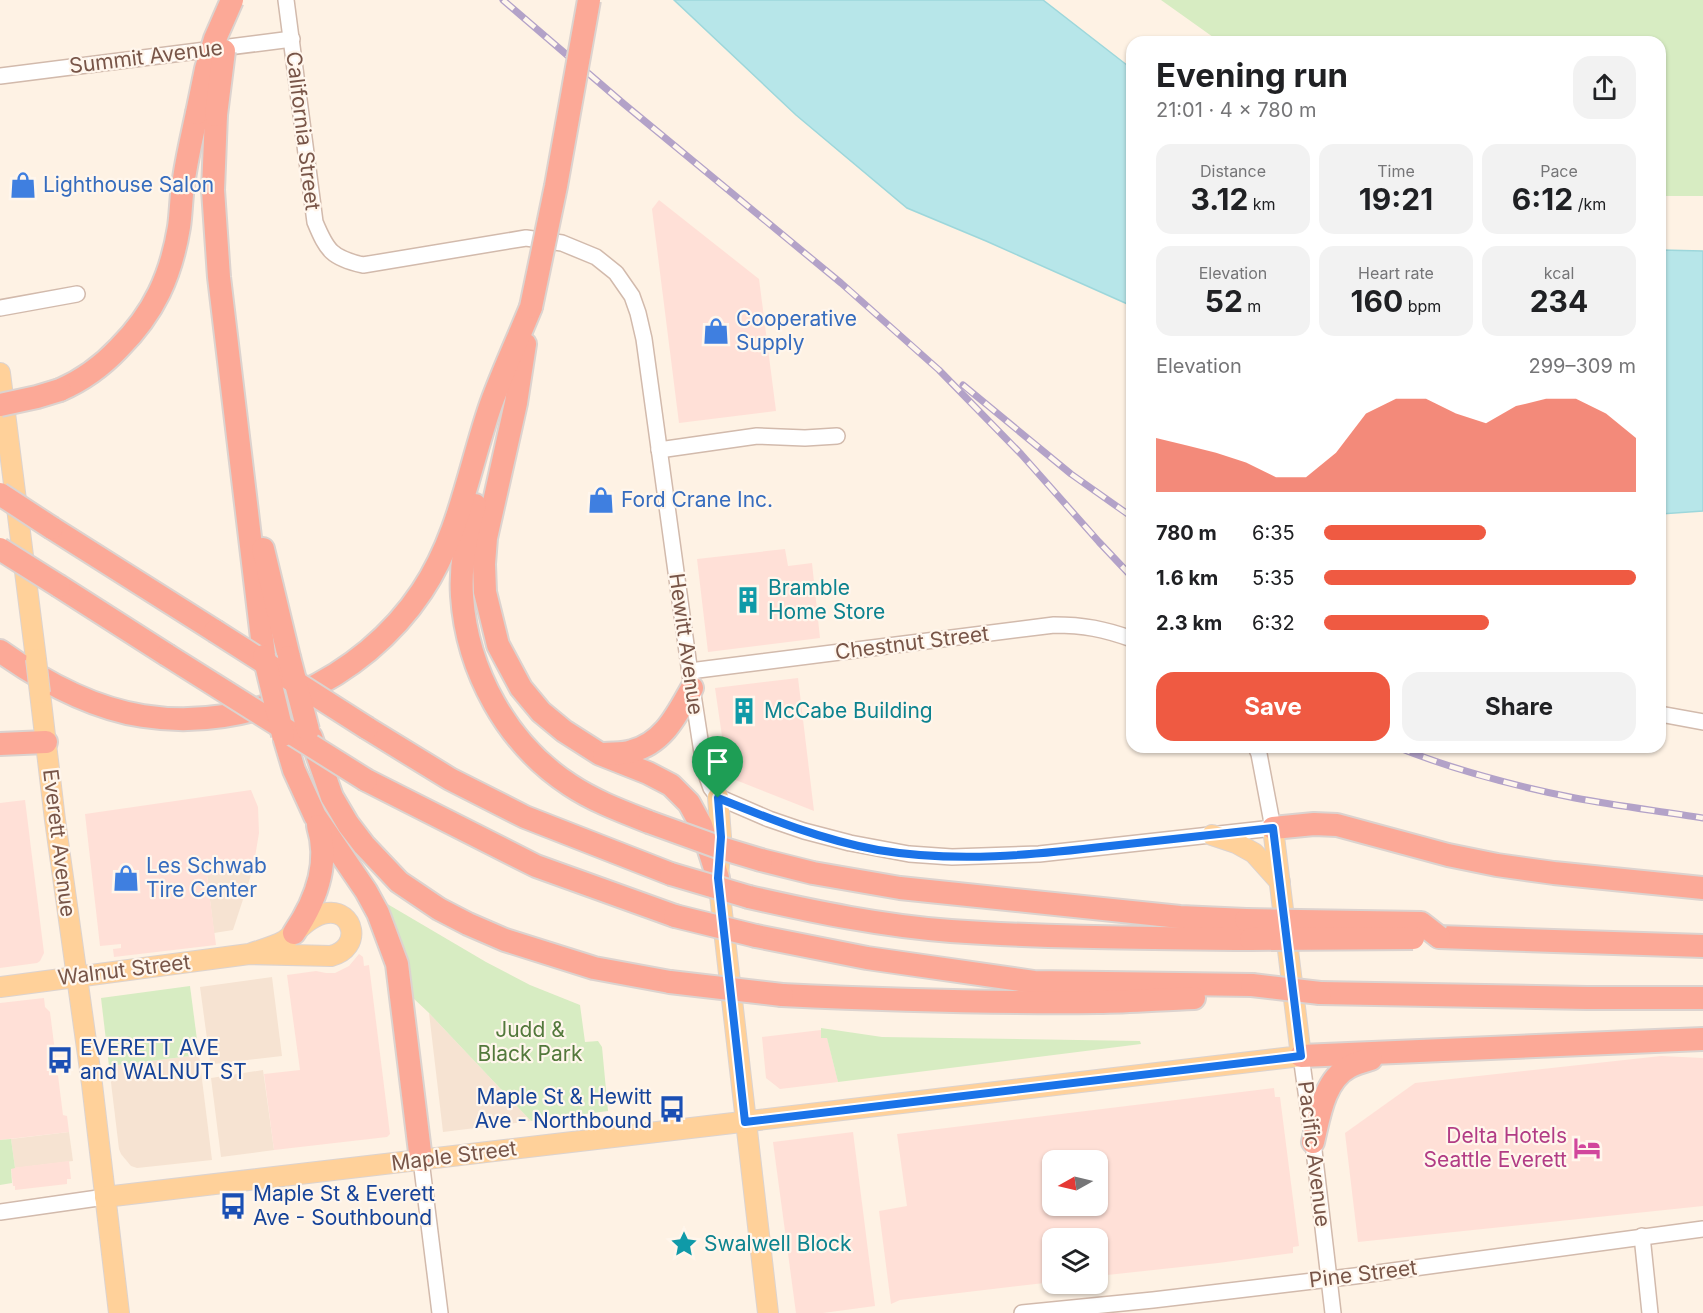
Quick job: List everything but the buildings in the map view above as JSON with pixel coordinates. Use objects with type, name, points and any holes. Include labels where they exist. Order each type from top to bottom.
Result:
[{"type":"highway","points":[[0,405],[60,390],[89,375],[107,361],[136,331],[159,294],[167,277],[175,246],[183,184],[223,59],[233,0]]},
{"type":"highway","points":[[589,0],[558,175],[531,307],[516,404],[486,538],[485,592],[498,645],[520,688],[541,712],[564,731],[600,754],[671,785],[689,803],[701,825],[718,878]]},
{"type":"highway","points":[[206,114],[213,163],[217,248],[264,655],[294,770],[321,835],[319,879],[307,913],[294,933]]},
{"type":"highway","points":[[0,651],[55,686],[84,699],[111,709],[142,716],[179,720],[211,718],[246,711],[297,695],[342,671],[373,647],[388,631],[422,591],[436,566],[459,513],[491,405],[531,307]]},
{"type":"highway","points":[[531,307],[472,515],[464,551],[462,596],[468,633],[476,661],[493,701],[514,735],[529,752],[551,771],[592,799],[721,848],[813,873],[900,888],[1180,917],[1248,929]]},
{"type":"highway","points":[[240,457],[308,730],[332,797],[364,845],[399,882],[439,909],[505,940],[594,968],[670,982],[782,995],[912,1001],[1100,1002],[1253,990]]},
{"type":"highway","points":[[0,494],[450,779],[525,817],[671,874],[749,897],[877,922],[950,931],[1074,937],[1421,923],[1439,938],[1703,946]]},
{"type":"highway","points":[[0,549],[366,780],[536,866],[675,916],[756,936],[867,958],[1034,982],[1320,993],[1703,998]]},
{"type":"highway","points":[[600,754],[631,752],[656,741],[665,731],[691,680]]},
{"type":"highway","points":[[0,744],[46,742]]},
{"type":"highway","points":[[315,816],[366,891],[378,913],[397,964],[421,1160]]},
{"type":"highway","points":[[1273,828],[1314,824],[1338,825],[1448,855],[1497,865],[1703,888]]},
{"type":"highway","points":[[1301,1056],[1703,1039]]},
{"type":"highway","points":[[1313,1142],[1322,1102],[1334,1081],[1347,1067],[1390,1052]]},
{"type":"main road","name":"Everett Avenue","points":[[0,373],[76,976],[92,1084],[119,1313]]},
{"type":"main road","name":"Hewitt Avenue","points":[[718,798],[721,837],[718,878],[768,1313]]},
{"type":"main road","name":"Pacific Avenue","points":[[1273,828],[1301,1056]]},
{"type":"main road","points":[[1212,835],[1236,843],[1254,853],[1280,882]]},
{"type":"main road","name":"Walnut Street","points":[[0,987],[249,954],[331,956],[340,954],[348,947],[351,941],[351,929],[346,919],[339,914],[329,912],[312,919],[282,942],[249,954]]},
{"type":"main road","name":"Maple Street","points":[[105,1197],[1301,1056]]},
{"type":"street","name":"California Street","points":[[286,0],[315,222],[324,244],[335,256]]},
{"type":"street","name":"Summit Avenue","points":[[0,75],[292,39]]},
{"type":"street","name":"Hewitt Avenue","points":[[335,256],[363,265],[526,238],[562,243],[596,257],[616,273],[632,296],[639,313],[706,774],[718,798]]},
{"type":"street","points":[[0,308],[77,294]]},
{"type":"street","points":[[659,450],[757,436],[806,438],[837,436]]},
{"type":"street","name":"Chestnut Street","points":[[691,680],[1054,625],[1077,625],[1108,630],[1126,637]]},
{"type":"street","points":[[1666,715],[1703,722]]},
{"type":"street","name":"Pacific Avenue","points":[[1259,753],[1273,828]]},
{"type":"street","points":[[718,798],[804,831],[877,849],[920,855],[963,857],[1039,854],[1273,828]]},
{"type":"street","name":"Pacific Avenue","points":[[1301,1056],[1333,1313]]},
{"type":"street","points":[[421,1160],[441,1313]]},
{"type":"street","name":"Maple Street","points":[[0,1212],[105,1197]]},
{"type":"street","name":"Pine Street","points":[[1022,1313],[1329,1279],[1703,1228]]},
{"type":"street","points":[[1642,1236],[1650,1313]]},
{"type":"shaded area","points":[[659,200],[759,279],[776,411],[679,423],[652,209]]},
{"type":"shaded area","name":"Bramble Home Store","points":[[785,549],[788,566],[812,563],[820,638],[708,652],[697,559]]},
{"type":"shaded area","points":[[798,678],[814,811],[728,777],[715,688]]},
{"type":"shaded area","points":[[251,790],[258,807],[259,833],[253,869],[207,876],[216,945],[114,957],[113,949],[121,948],[121,944],[100,946],[85,814]]},
{"type":"shaded area","points":[[25,800],[44,953],[37,963],[0,968],[0,803]]},
{"type":"shaded area","points":[[253,869],[233,930],[214,933],[207,875]]},
{"type":"shaded area","points":[[359,954],[363,957],[364,966],[369,965],[390,1134],[387,1137],[274,1150],[264,1074],[300,1070],[287,975],[316,971],[335,973],[349,966]]},
{"type":"shaded area","points":[[272,977],[282,1056],[213,1064],[210,1061],[200,987]]},
{"type":"shaded area","points":[[44,998],[45,1007],[50,1012],[63,1115],[67,1116],[69,1132],[0,1140],[0,1003]]},
{"type":"shaded area","points":[[429,1013],[531,1121],[443,1132]]},
{"type":"shaded area","points":[[821,1030],[822,1038],[827,1037],[838,1082],[780,1089],[766,1078],[762,1037]]},
{"type":"shaded area","points":[[199,1055],[212,1160],[137,1168],[131,1166],[119,1149],[109,1066]]},
{"type":"shaded area","points":[[1661,1056],[1703,1058],[1703,1206],[1358,1242],[1345,1133],[1415,1083]]},
{"type":"shaded area","points":[[263,1070],[274,1150],[221,1157],[211,1078]]},
{"type":"shaded area","points":[[1274,1088],[1275,1097],[1280,1097],[1299,1246],[1293,1247],[1293,1253],[1108,1275],[1108,1228],[1042,1228],[1042,1283],[900,1300],[891,1304],[879,1211],[907,1206],[897,1134]]},
{"type":"shaded area","points":[[69,1132],[73,1161],[15,1168],[11,1139]]},
{"type":"shaded area","points":[[853,1132],[875,1306],[823,1313],[796,1313],[773,1142]]},
{"type":"shaded area","points":[[69,1161],[71,1179],[67,1179],[67,1184],[15,1190],[13,1186],[11,1168]]},
{"type":"green space","points":[[1161,0],[1703,0],[1703,196],[1666,196],[1666,36],[1212,36]]},
{"type":"green space","name":"Judd & Black Park","points":[[384,902],[486,962],[530,985],[580,1005],[585,1042],[598,1041],[602,1047],[608,1111],[531,1121],[412,997],[406,962],[396,926]]},
{"type":"green space","points":[[190,986],[199,1055],[109,1066],[101,998]]},
{"type":"green space","points":[[821,1028],[882,1037],[1140,1041],[1141,1044],[838,1082],[827,1038],[821,1038]]},
{"type":"green space","points":[[11,1139],[15,1168],[11,1169],[12,1183],[0,1185],[0,1140]]},
{"type":"water","points":[[674,0],[1043,0],[1126,64],[1126,303],[907,208],[796,115]]},
{"type":"water","points":[[1666,250],[1703,251],[1703,511],[1666,514]]},
{"type":"railway","points":[[503,0],[624,104],[841,283],[939,370],[1021,454],[1126,571]]},
{"type":"railway","points":[[963,385],[1071,474],[1126,513]]},
{"type":"railway","points":[[1414,753],[1485,777],[1530,788],[1591,801],[1703,818]]},
{"type":"place","name":"Lighthouse Salon","points":[[23,185]]},
{"type":"place","name":"Cooperative Supply","points":[[716,331]]},
{"type":"place","name":"Ford Crane Inc.","points":[[601,500]]},
{"type":"place","name":"Bramble Home Store","points":[[748,600]]},
{"type":"place","name":"McCabe Building","points":[[744,711]]},
{"type":"place","name":"Les Schwab Tire Center","points":[[126,878]]},
{"type":"place","name":"EVERETT AVE and WALNUT ST","points":[[60,1060]]},
{"type":"place","name":"Maple St & Hewitt Ave - Northbound","points":[[672,1109]]},
{"type":"place","name":"Delta Hotels Seattle Everett","points":[[1587,1148]]},
{"type":"place","name":"Maple St & Everett Ave - Southbound","points":[[233,1206]]},
{"type":"place","name":"Swalwell Block","points":[[684,1244]]},
{"type":"route","points":[[718,798],[804,831],[850,843],[909,854],[952,857],[1039,854],[1273,828],[1301,1056],[745,1122],[718,878],[721,837],[718,798]]}]
